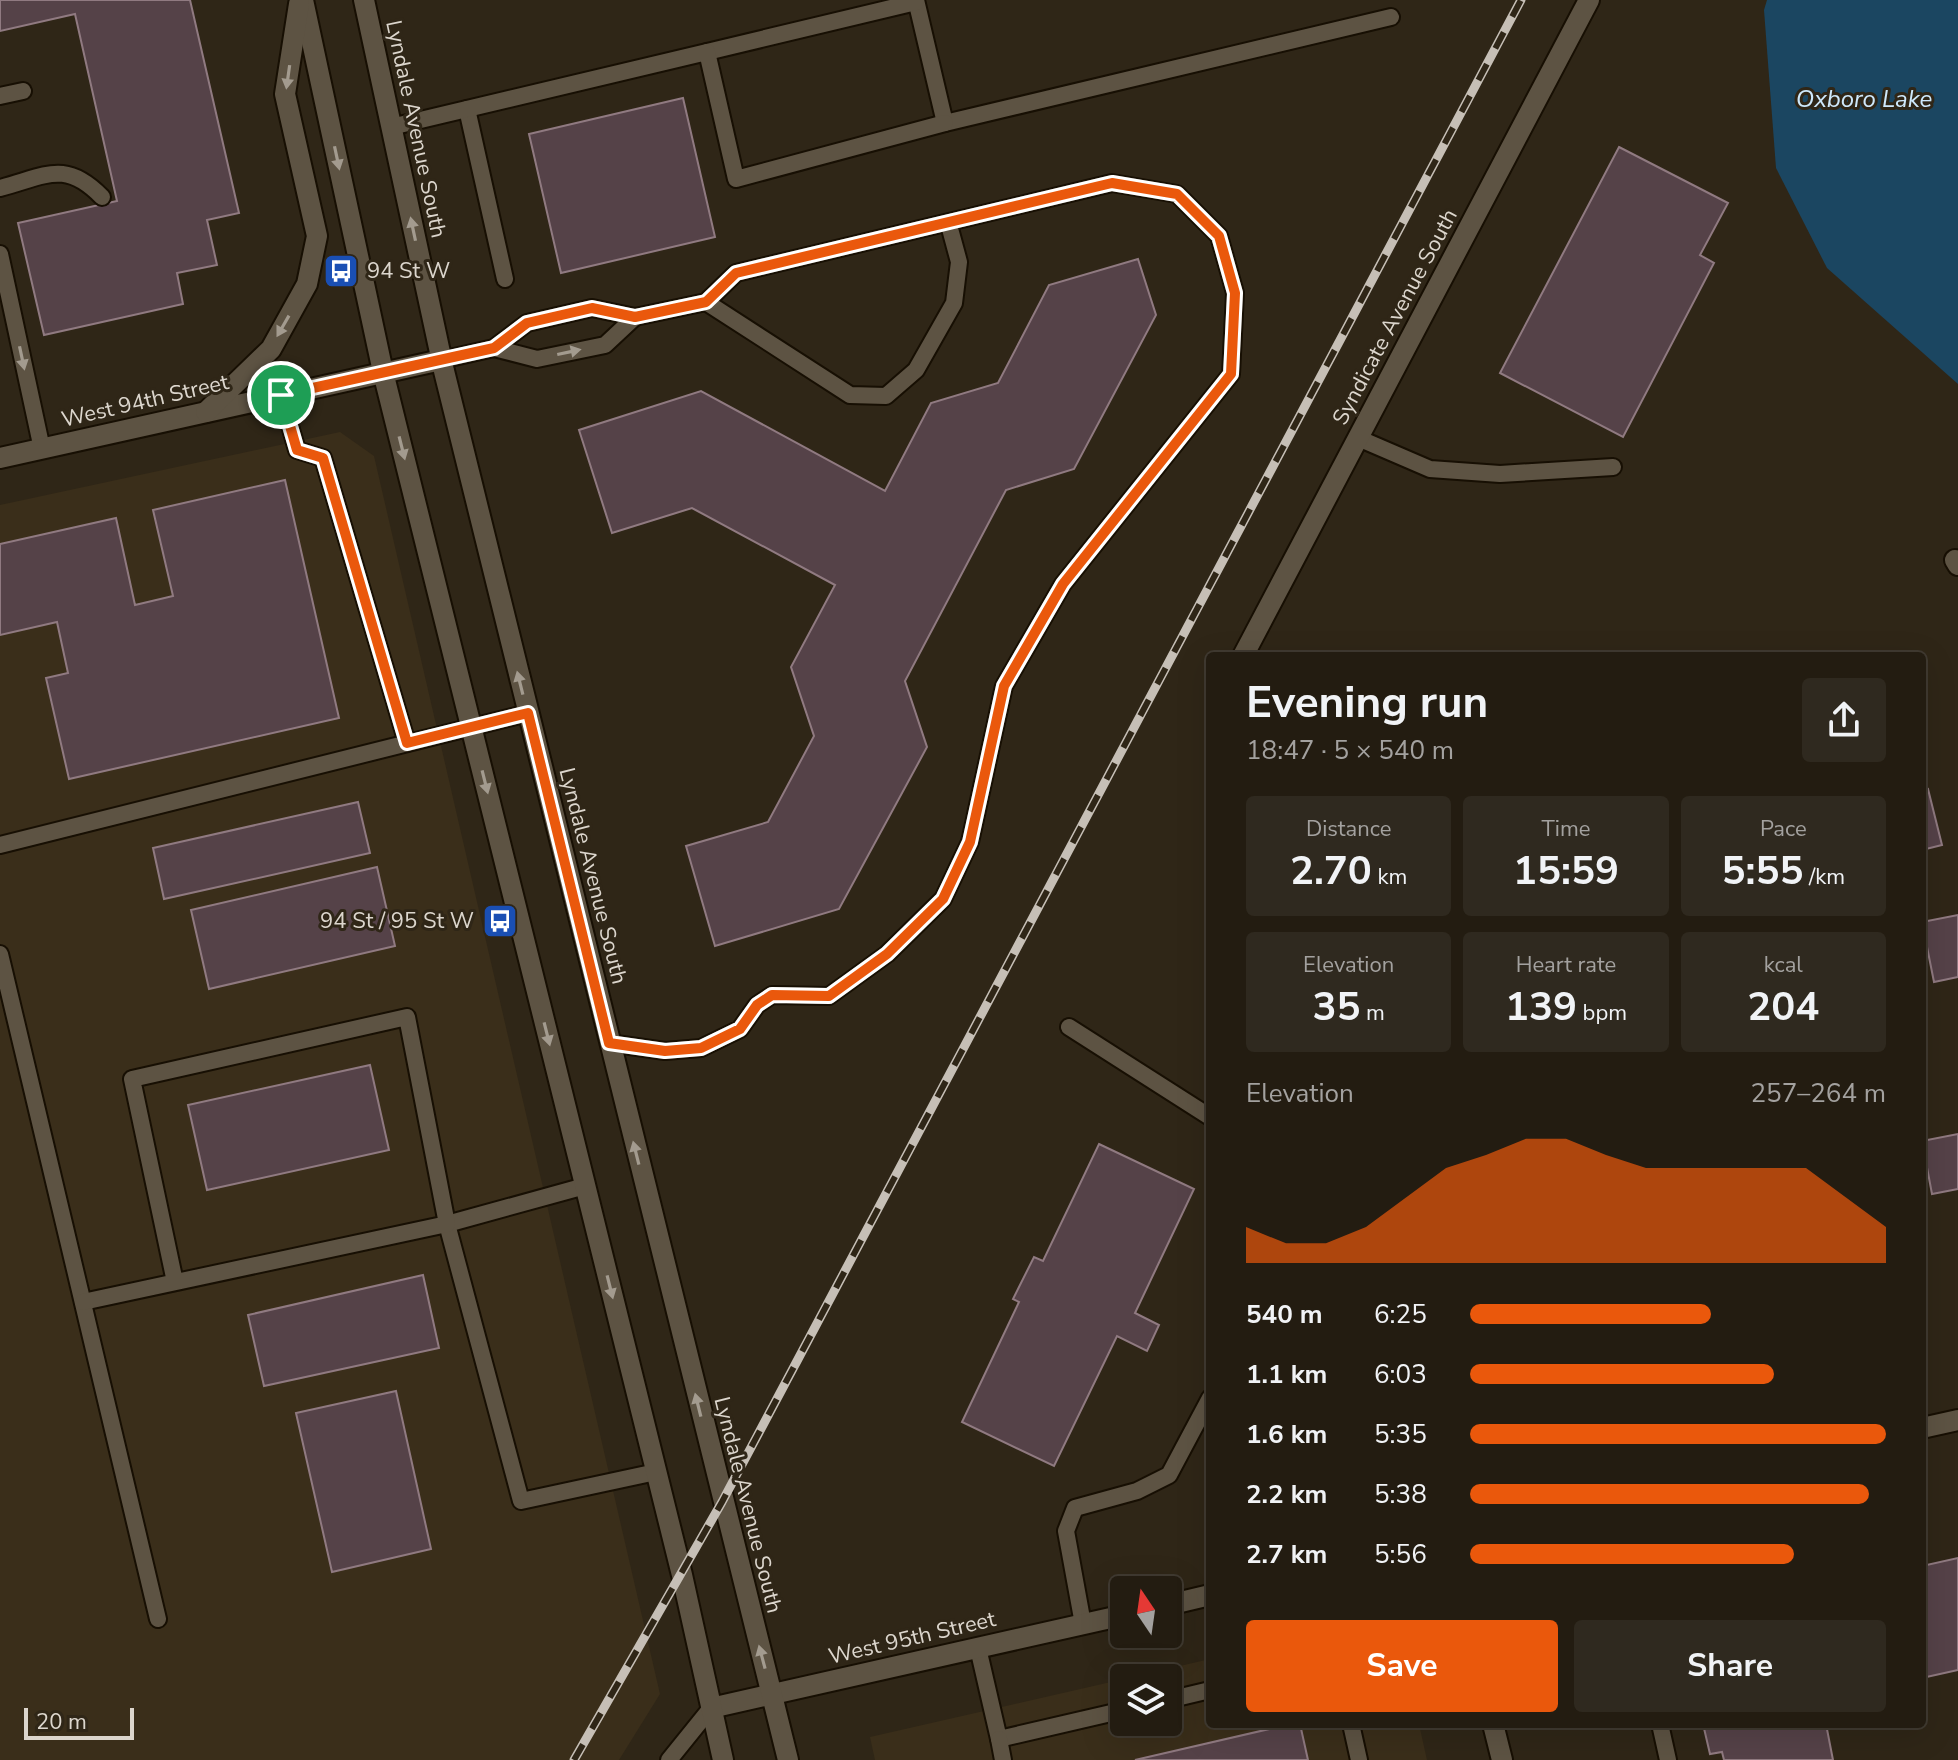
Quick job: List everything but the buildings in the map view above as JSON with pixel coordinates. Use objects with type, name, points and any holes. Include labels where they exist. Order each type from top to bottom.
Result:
[{"type":"main road","points":[[301,0],[383,372],[656,1472],[723,1760]]},
{"type":"main road","points":[[206,412],[271,349],[307,284],[317,236],[285,94],[301,0]]},
{"type":"main road","name":"Lyndale Avenue South","points":[[364,0],[441,360],[788,1760]]},
{"type":"main road","name":"Syndicate Avenue South","points":[[1245,652],[1589,0]]},
{"type":"main road","name":"West 94th Street","points":[[0,458],[441,360]]},
{"type":"main road","points":[[1926,1427],[1958,1420]]},
{"type":"main road","points":[[1182,1602],[1206,1596]]},
{"type":"main road","name":"West 95th Street","points":[[711,1708],[1110,1618]]},
{"type":"main road","points":[[1494,1728],[1502,1760]]},
{"type":"lane","points":[[391,127],[916,1],[945,123]]},
{"type":"lane","points":[[707,52],[736,179],[945,123],[1391,17]]},
{"type":"lane","points":[[0,96],[23,91]]},
{"type":"lane","points":[[467,109],[505,279]]},
{"type":"lane","points":[[0,188],[64,171],[86,181],[102,197]]},
{"type":"lane","points":[[441,360],[494,348],[527,323],[592,308],[635,317],[706,302],[736,273],[949,225],[1112,183],[1177,194],[1219,236],[1235,293],[1231,374],[1063,584],[1004,686],[970,842],[943,899],[887,954],[829,996],[772,995],[757,1005],[740,1029],[701,1048],[665,1051],[609,1043]]},
{"type":"lane","points":[[706,302],[850,395],[886,396],[916,370],[954,303],[959,262],[949,225]]},
{"type":"lane","points":[[0,254],[42,449]]},
{"type":"lane","points":[[494,348],[537,359],[605,345],[635,317]]},
{"type":"lane","points":[[281,395],[297,450],[323,458],[407,743]]},
{"type":"lane","points":[[1358,438],[1430,469],[1500,474],[1613,467]]},
{"type":"lane","points":[[0,845],[528,713]]},
{"type":"lane","points":[[0,954],[158,1619]]},
{"type":"lane","points":[[175,1282],[132,1079],[407,1017],[447,1224],[521,1501],[656,1472]]},
{"type":"lane","points":[[1069,1027],[1206,1114]]},
{"type":"lane","points":[[83,1302],[447,1224],[585,1186]]},
{"type":"lane","points":[[1083,1624],[1066,1531],[1075,1508],[1137,1491],[1169,1475],[1206,1406]]},
{"type":"lane","points":[[978,1648],[1003,1760]]},
{"type":"lane","points":[[1182,1697],[1206,1691]]},
{"type":"lane","points":[[669,1760],[711,1708]]},
{"type":"lane","points":[[999,1739],[1110,1713]]},
{"type":"lane","points":[[1352,1728],[1359,1760]]},
{"type":"lane","points":[[1661,1728],[1668,1760]]},
{"type":"shaded area","points":[[340,432],[374,456],[660,1694],[619,1760],[0,1760],[0,505]]},
{"type":"shaded area","points":[[1206,1660],[1206,1728],[1420,1728],[1427,1760],[875,1760],[870,1737],[1110,1682],[1110,1736],[1182,1736],[1182,1665]]},
{"type":"water","name":"Oxboro Lake","points":[[1767,0],[1958,0],[1958,384],[1827,268],[1776,168],[1764,10]]},
{"type":"railway","points":[[574,1760],[722,1502],[1521,0]]},
{"type":"place","name":"94 St W","points":[[341,271]]},
{"type":"place","name":"94 St / 95 St W","points":[[500,921]]},
{"type":"route","points":[[1112,183],[1177,194],[1219,236],[1235,293],[1231,374],[1063,584],[1004,686],[970,842],[943,899],[887,954],[829,996],[772,995],[757,1005],[740,1029],[701,1048],[665,1051],[609,1043],[528,713],[407,743],[323,458],[297,450],[281,395],[494,348],[527,323],[592,308],[635,317],[706,302],[736,273],[949,225],[1112,183]]}]
